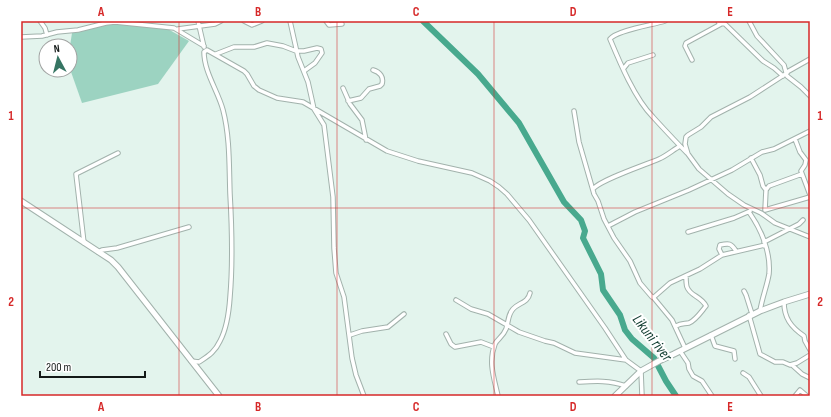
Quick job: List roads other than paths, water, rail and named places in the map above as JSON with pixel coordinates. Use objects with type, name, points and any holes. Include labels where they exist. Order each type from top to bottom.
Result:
[{"type":"street","points":[[40,21],[45,28],[47,35]]},
{"type":"street","points":[[21,36],[38,36],[61,31],[78,30],[111,21],[167,26],[178,29],[194,41],[247,74],[252,84],[259,90],[277,98],[303,102],[378,147],[400,156],[472,173],[490,181],[499,187],[529,220],[626,360],[641,371]]},
{"type":"street","points":[[191,361],[199,362],[214,352],[221,340],[229,308],[233,269],[227,131],[223,110],[205,62],[205,48],[198,21]]},
{"type":"street","points":[[178,29],[215,24],[221,21]]},
{"type":"street","points":[[244,21],[252,25],[262,21]]},
{"type":"street","points":[[290,21],[296,51],[308,82],[314,109],[324,125],[333,197],[336,273],[343,290],[352,358],[364,396]]},
{"type":"street","points":[[326,21],[328,25],[342,24]]},
{"type":"street","points":[[665,21],[626,31],[611,38],[611,41],[636,92],[653,117],[688,154],[699,169],[710,179],[728,194],[775,223],[810,237]]},
{"type":"street","points":[[749,21],[757,36],[784,65],[787,76],[810,96]]},
{"type":"street","points":[[692,60],[685,46],[686,43],[719,22],[725,24],[763,61],[783,76]]},
{"type":"street","points":[[216,54],[234,47],[254,47],[267,43],[283,46],[296,51],[317,48],[322,51],[315,63],[304,71]]},
{"type":"street","points":[[624,68],[628,64],[653,55]]},
{"type":"street","points":[[688,154],[684,144],[688,135],[717,113],[750,97],[810,59]]},
{"type":"street","points":[[348,101],[361,98],[369,89],[382,84],[381,74],[374,70]]},
{"type":"street","points":[[343,88],[348,101],[362,120],[366,140]]},
{"type":"street","points":[[574,111],[579,142],[593,189],[608,226],[630,261],[640,283],[667,313],[676,326],[689,369],[693,376],[702,381],[712,396]]},
{"type":"street","points":[[608,226],[634,212],[689,190],[732,170],[762,152],[774,149],[810,131]]},
{"type":"street","points":[[761,213],[765,210],[810,196],[801,171],[806,160],[800,152],[794,139]]},
{"type":"street","points":[[593,189],[595,186],[610,179],[661,159],[680,146]]},
{"type":"street","points":[[84,243],[76,174],[118,153]]},
{"type":"street","points":[[751,158],[766,190],[765,210]]},
{"type":"street","points":[[766,190],[769,186],[802,174]]},
{"type":"street","points":[[21,201],[111,260],[219,396]]},
{"type":"street","points":[[688,232],[734,218],[753,209]]},
{"type":"street","points":[[749,212],[756,223],[765,244],[769,261],[769,274],[760,310]]},
{"type":"street","points":[[653,297],[670,283],[686,276],[722,255],[765,244],[799,224],[803,220]]},
{"type":"street","points":[[98,252],[190,227]]},
{"type":"street","points":[[722,255],[719,249],[720,245],[730,243],[736,251]]},
{"type":"street","points":[[676,326],[681,323],[689,323],[699,315],[706,306],[700,297],[691,293],[687,287],[686,276]]},
{"type":"street","points":[[744,291],[760,354],[775,362],[784,362],[792,365],[802,374],[810,378]]},
{"type":"street","points":[[498,396],[491,365],[495,343],[503,336],[511,311],[515,306],[528,299],[530,293]]},
{"type":"street","points":[[615,396],[641,371],[653,364],[760,310],[810,294]]},
{"type":"street","points":[[456,300],[471,309],[488,314],[519,332],[554,343],[575,353],[626,360]]},
{"type":"street","points":[[784,302],[784,313],[786,318],[798,332],[804,336],[810,350]]},
{"type":"street","points":[[350,335],[362,331],[388,327],[404,314]]},
{"type":"street","points":[[446,334],[451,344],[455,347],[481,342],[494,348]]},
{"type":"street","points":[[711,335],[715,346],[734,351],[736,359]]},
{"type":"street","points":[[792,365],[810,355]]},
{"type":"street","points":[[641,371],[642,396]]},
{"type":"street","points":[[743,373],[749,377],[761,396]]},
{"type":"street","points":[[579,382],[599,380],[614,382],[626,386]]},
{"type":"street","points":[[795,396],[800,390],[807,396]]},
{"type":"waterway","name":"Likuni river","points":[[423,21],[478,74],[519,123],[564,202],[581,220],[585,231],[583,238],[601,274],[603,290],[620,315],[625,330],[632,339],[654,358],[676,396]]}]
